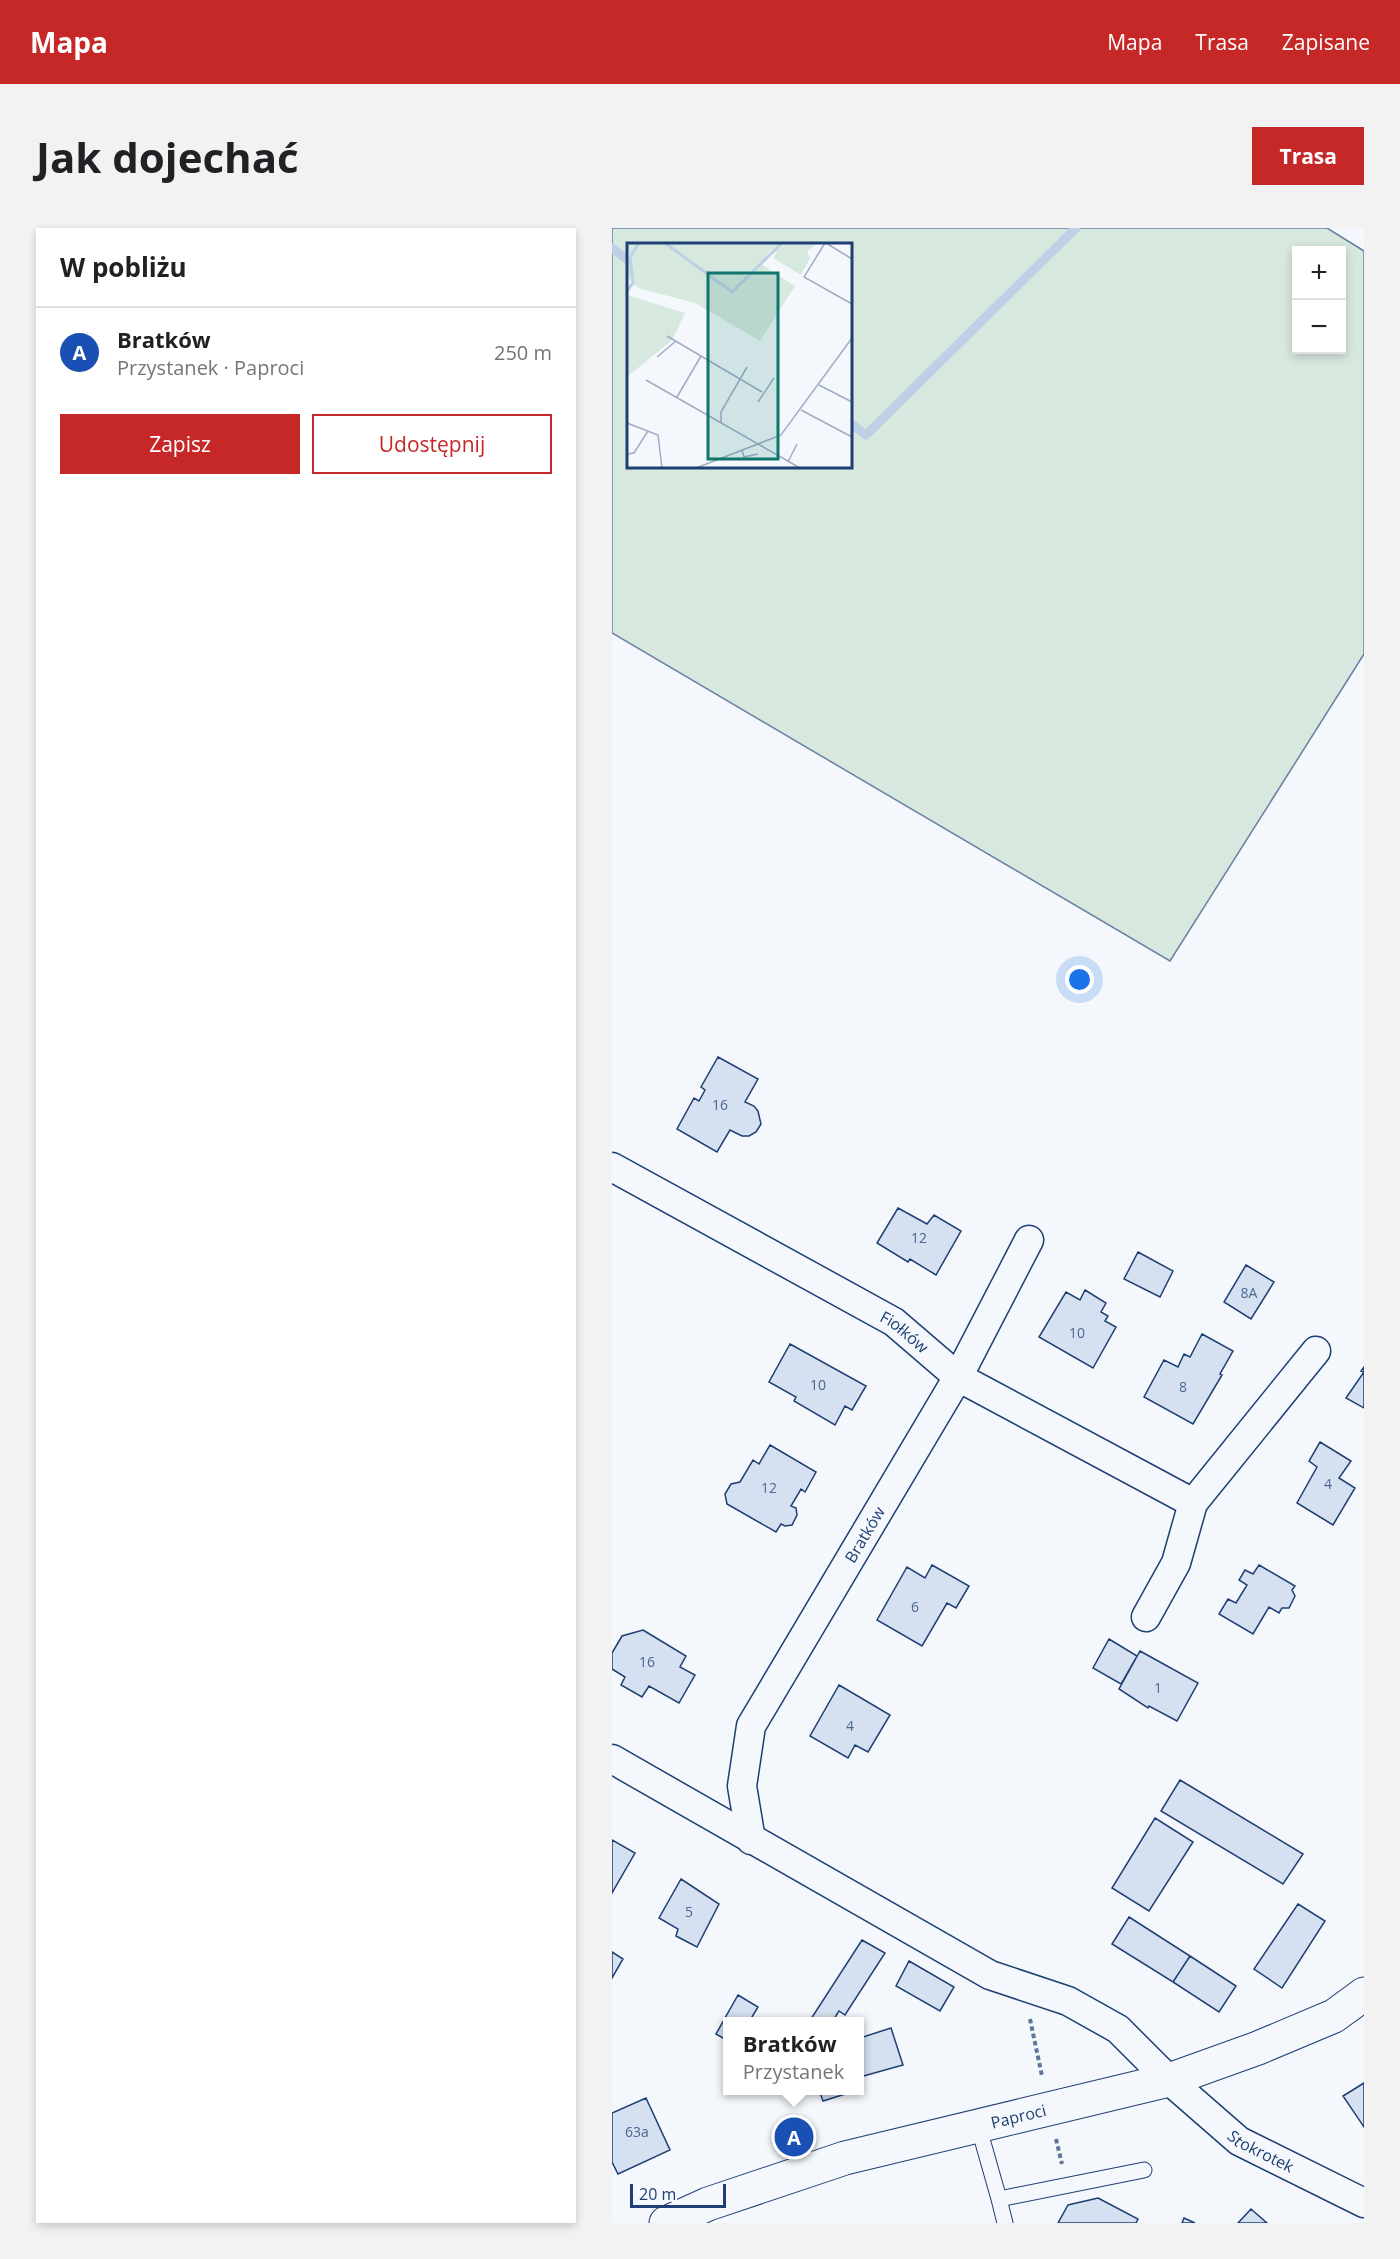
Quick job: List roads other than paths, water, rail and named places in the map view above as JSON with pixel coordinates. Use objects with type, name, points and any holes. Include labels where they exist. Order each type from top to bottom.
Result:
[{"type":"street","name":"Fiołków","points":[[612,1167],[894,1322],[958,1377],[1193,1503]]},
{"type":"street","name":"Bratków","points":[[751,1840],[742,1786],[751,1726],[958,1377],[1029,1240]]},
{"type":"street","points":[[1146,1617],[1176,1563],[1193,1503],[1316,1352]]},
{"type":"street","points":[[612,1759],[990,1975],[1068,2001],[1118,2029],[1169,2080]]},
{"type":"street","name":"Paproci","points":[[666,2223],[708,2204],[844,2158],[1169,2080],[1258,2048],[1334,2016],[1364,1994]]},
{"type":"street","name":"Stokrotek","points":[[1169,2080],[1239,2141],[1364,2203]]},
{"type":"lane","points":[[978,2126],[1005,2223]]},
{"type":"lane","points":[[999,2199],[1144,2170]]},
{"type":"waterway","points":[[852,424],[866,435],[1076,228]]},
{"type":"waterway","points":[[612,248],[627,259]]},
{"type":"place","name":"Bratków","points":[[794,2137]]}]
